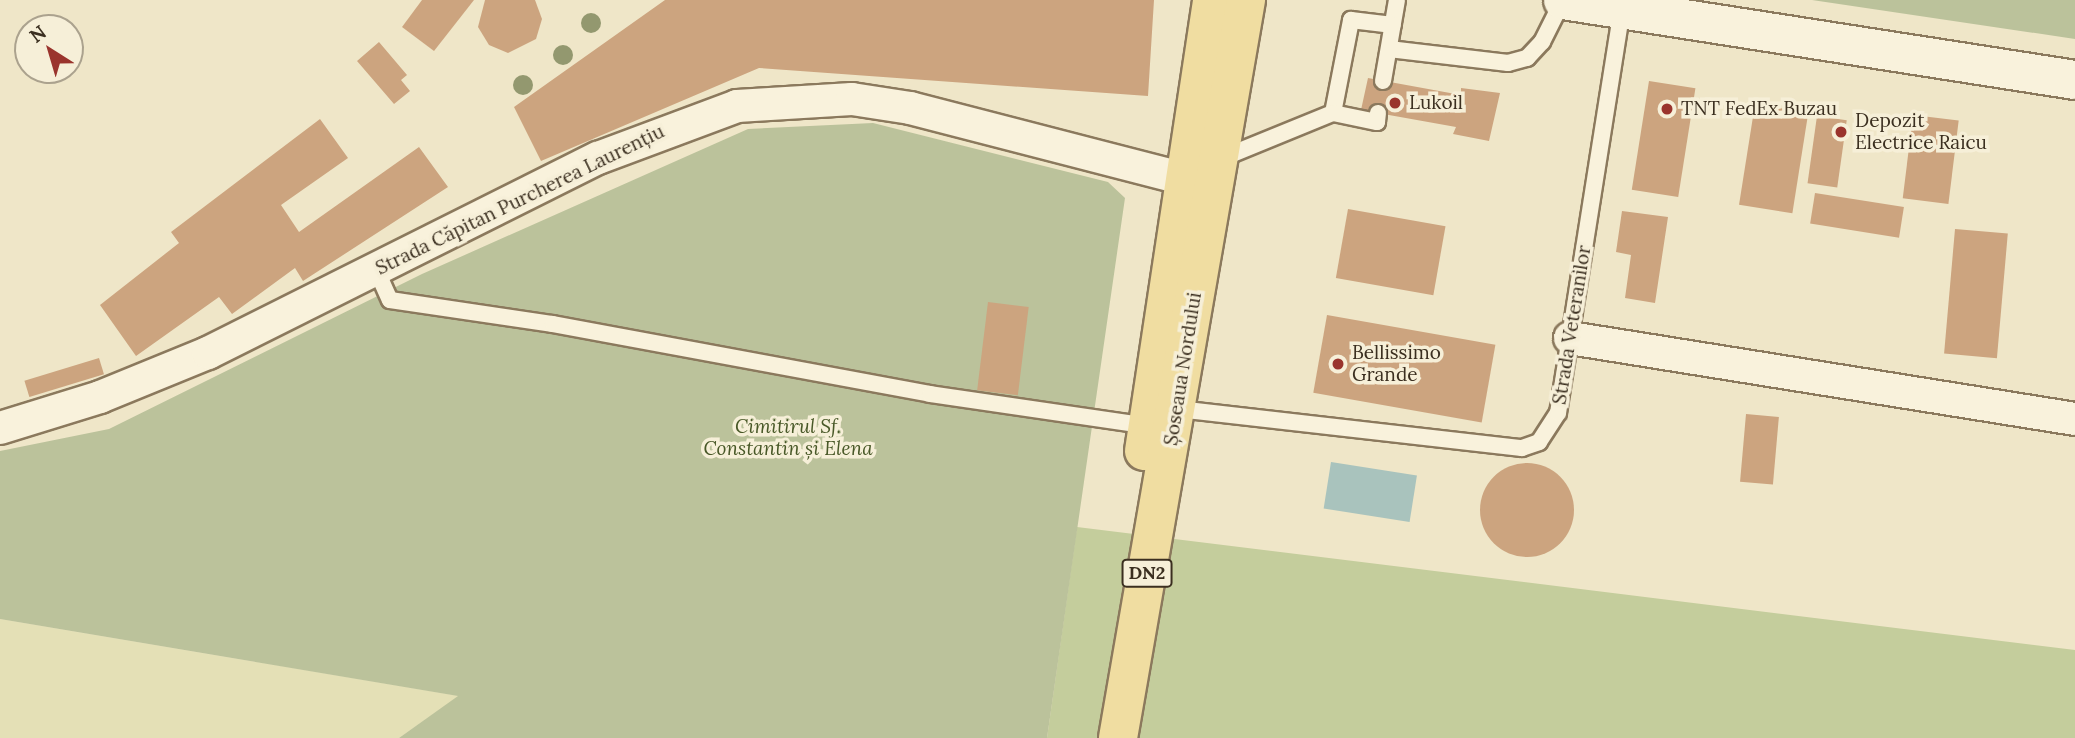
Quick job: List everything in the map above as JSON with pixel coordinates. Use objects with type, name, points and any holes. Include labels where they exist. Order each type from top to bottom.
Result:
[{"type":"main road","name":"Șoseaua Nordului","points":[[1118,738],[1163,418],[1184,179],[1212,0]]},
{"type":"main road","name":"Șoseaua Nordului","points":[[1095,738],[1220,159],[1246,0]]},
{"type":"street","points":[[1563,0],[2075,80]]},
{"type":"street","name":"Strada Căpitan Purcherea Laurențiu","points":[[0,428],[100,397],[208,353],[598,158],[737,106],[852,99],[910,108],[1184,179]]},
{"type":"street","points":[[1570,338],[2075,419]]},
{"type":"lane","points":[[1384,81],[1397,0]]},
{"type":"lane","points":[[1389,49],[1508,63],[1527,58],[1542,42],[1563,0]]},
{"type":"lane","name":"Strada Veteranilor","points":[[376,269],[390,300],[553,324],[930,394],[1163,418],[1522,448],[1539,442],[1558,413],[1622,9]]},
{"type":"lane","points":[[1333,113],[1351,20],[1393,25]]},
{"type":"lane","points":[[1220,159],[1333,113],[1377,122],[1378,113]]},
{"type":"shaded area","points":[[0,619],[459,696],[399,738],[0,738]]},
{"type":"green space","points":[[1812,0],[2075,0],[2075,39]]},
{"type":"green space","name":"Cimitirul Sf. Constantin și Elena","points":[[873,123],[1108,182],[1125,198],[1047,738],[399,738],[458,696],[0,619],[0,451],[109,429],[422,274],[748,129]]},
{"type":"green space","points":[[1077,527],[2075,650],[2075,738],[1047,738]]},
{"type":"water","points":[[1331,462],[1417,476],[1410,522],[1324,508]]},
{"type":"building","points":[[422,0],[474,0],[434,51],[402,27]]},
{"type":"building","points":[[485,0],[535,0],[542,19],[536,39],[508,53],[489,45],[478,27]]},
{"type":"building","points":[[665,0],[1154,0],[1148,96],[759,68],[541,161],[514,107]]},
{"type":"building","points":[[379,42],[407,75],[401,80],[410,91],[394,104],[357,61]]},
{"type":"building","points":[[1368,78],[1461,95],[1461,88],[1500,93],[1489,141],[1453,134],[1456,127],[1361,110]]},
{"type":"building","points":[[1649,81],[1695,88],[1678,197],[1632,190]]},
{"type":"building","points":[[1755,104],[1808,112],[1792,213],[1739,205]]},
{"type":"building","points":[[1913,115],[1959,121],[1948,204],[1903,198]]},
{"type":"building","points":[[1817,116],[1847,120],[1837,188],[1808,183]]},
{"type":"building","points":[[320,119],[348,158],[281,205],[299,232],[419,147],[448,187],[303,281],[295,268],[232,314],[219,297],[136,356],[100,305],[179,243],[171,232]]},
{"type":"building","points":[[1815,193],[1904,207],[1899,238],[1810,224]]},
{"type":"building","points":[[1348,209],[1445,226],[1433,295],[1336,278]]},
{"type":"building","points":[[1622,211],[1668,217],[1655,303],[1625,298],[1631,255],[1616,252]]},
{"type":"building","points":[[1955,229],[2008,234],[1997,358],[1944,354]]},
{"type":"building","points":[[988,302],[1029,307],[1018,395],[977,390]]},
{"type":"building","points":[[1327,315],[1495,345],[1482,422],[1313,393]]},
{"type":"building","points":[[99,358],[104,374],[29,397],[24,381]]},
{"type":"building","points":[[1746,414],[1779,417],[1773,485],[1740,482]]},
{"type":"building","points":[[1527,463],[1545,467],[1560,477],[1570,492],[1574,510],[1570,528],[1560,543],[1545,553],[1527,557],[1509,553],[1494,543],[1484,528],[1480,510],[1484,492],[1494,477],[1509,467]]},
{"type":"place","name":"Lukoil","points":[[1395,103]]},
{"type":"place","name":"TNT FedEx Buzau","points":[[1667,109]]},
{"type":"place","name":"Depozit Electrice Raicu","points":[[1841,132]]},
{"type":"place","name":"Bellissimo Grande","points":[[1338,364]]}]
